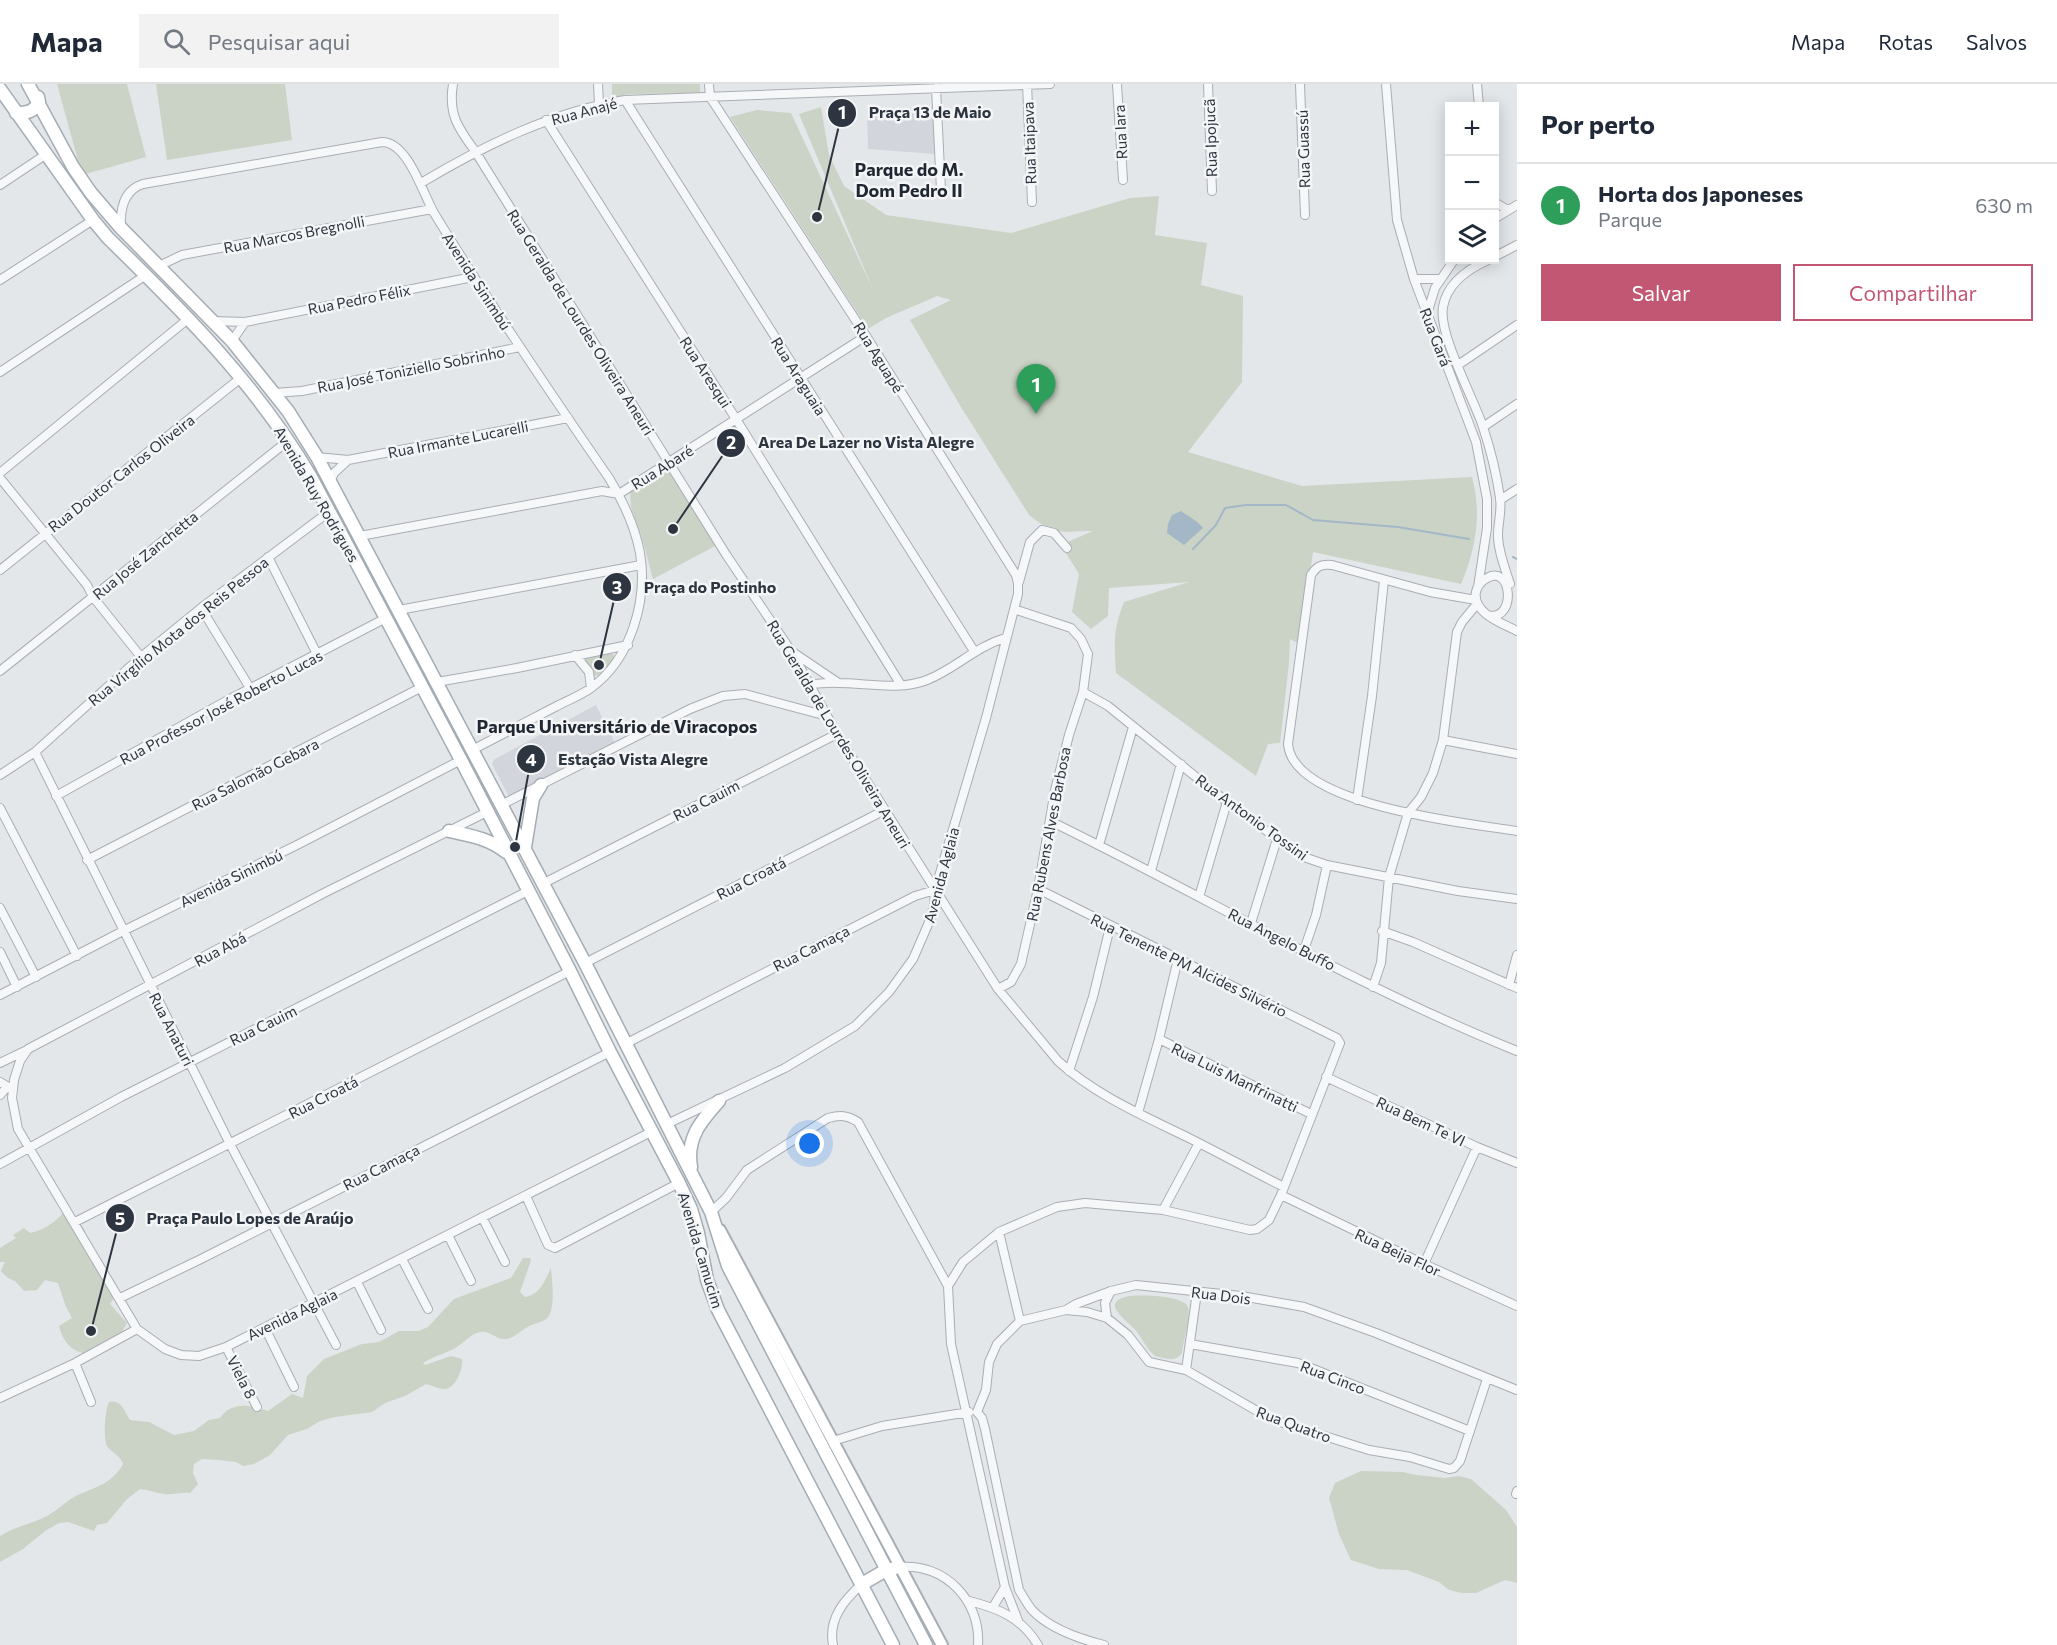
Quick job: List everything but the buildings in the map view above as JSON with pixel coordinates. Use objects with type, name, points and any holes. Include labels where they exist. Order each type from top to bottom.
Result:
[{"type":"main road","name":"Avenida Ruy Rodrigues","points":[[28,84],[73,167],[91,193],[121,228],[232,341],[288,411],[331,480],[525,847]]},
{"type":"main road","points":[[16,113],[32,111],[39,102],[34,84]]},
{"type":"main road","name":"Avenida Ruy Rodrigues","points":[[1,91],[93,220],[242,377],[289,440],[330,511],[509,855]]},
{"type":"main road","points":[[146,275],[159,266]]},
{"type":"main road","points":[[330,511],[342,501]]},
{"type":"main road","points":[[461,760],[474,749]]},
{"type":"main road","points":[[525,847],[533,798],[541,785]]},
{"type":"main road","points":[[487,812],[503,804]]},
{"type":"main road","points":[[449,831],[484,838],[509,855]]},
{"type":"main road","name":"Avenida Camucim","points":[[525,847],[711,1212],[728,1266],[926,1645]]},
{"type":"main road","name":"Avenida Camucim","points":[[509,855],[680,1183],[691,1209],[707,1280],[718,1310],[893,1645]]},
{"type":"main road","points":[[570,971],[585,963]]},
{"type":"main road","points":[[694,1180],[689,1151],[693,1136],[700,1122],[719,1101]]},
{"type":"main road","points":[[653,1131],[667,1124]]},
{"type":"main road","points":[[862,1584],[886,1570],[900,1567]]},
{"type":"street","name":"Rua Geralda de Lourdes Oliveira Aneuri","points":[[453,84],[450,100],[456,125],[475,151],[727,556],[791,651],[837,734],[998,989],[1069,1071],[1138,1113],[1199,1143],[1283,1191]]},
{"type":"street","points":[[598,84],[599,104]]},
{"type":"street","name":"Rua Aguapé","points":[[709,84],[710,97],[866,336],[1016,575],[1018,584]]},
{"type":"street","name":"Rua Anajé","points":[[421,183],[475,151],[546,120],[599,104],[625,100],[1050,84]]},
{"type":"street","name":"Rua Iara","points":[[1117,84],[1123,180]]},
{"type":"street","name":"Rua Ipojucã","points":[[1208,84],[1212,191]]},
{"type":"street","name":"Rua Guassú","points":[[1300,84],[1305,215]]},
{"type":"street","name":"Rua Gará","points":[[1386,84],[1397,220],[1414,279],[1476,442],[1485,489],[1487,528],[1478,587]]},
{"type":"street","points":[[1477,84],[1479,102]]},
{"type":"street","name":"Rua Itaipava","points":[[1027,85],[1032,202]]},
{"type":"street","points":[[936,88],[941,190]]},
{"type":"street","name":"Rua Araguaia","points":[[625,100],[974,651]]},
{"type":"street","name":"Rua Aresqui","points":[[546,120],[736,419],[901,685]]},
{"type":"street","name":"Avenida Sinimbú","points":[[121,228],[122,206],[135,187],[160,180],[363,145],[389,142],[395,146],[421,183],[432,209],[473,277],[619,494],[640,552],[639,605],[628,645],[617,662],[591,688],[474,749]]},
{"type":"street","points":[[0,185],[45,155]]},
{"type":"street","points":[[1499,205],[1508,210]]},
{"type":"street","points":[[1499,216],[1517,205]]},
{"type":"street","name":"Rua Marcos Bregnolli","points":[[159,266],[182,255],[432,209]]},
{"type":"street","points":[[0,280],[93,220]]},
{"type":"street","points":[[1499,254],[1517,245]]},
{"type":"street","points":[[1427,315],[1435,288],[1451,264]]},
{"type":"street","points":[[1481,264],[1466,272],[1455,282],[1442,308],[1443,320],[1458,365],[1483,427],[1500,500],[1499,548],[1513,589],[1514,601],[1507,612],[1495,616],[1488,615]]},
{"type":"street","points":[[0,372],[146,275]]},
{"type":"street","name":"Rua Pedro Félix","points":[[213,321],[245,322],[473,277]]},
{"type":"street","points":[[1414,279],[1441,279]]},
{"type":"street","points":[[0,473],[188,319]]},
{"type":"street","points":[[232,341],[245,322]]},
{"type":"street","points":[[1458,365],[1517,325]]},
{"type":"street","name":"Rua Abaré","points":[[360,536],[602,491],[619,494],[866,336]]},
{"type":"street","name":"Rua José Toniziello Sobrinho","points":[[274,393],[302,391],[520,347]]},
{"type":"street","name":"Rua Doutor Carlos Oliveira","points":[[0,570],[242,377]]},
{"type":"street","name":"Rua José Toniziello Sobrinho","points":[[288,411],[290,403],[302,391]]},
{"type":"street","points":[[1483,427],[1517,404]]},
{"type":"street","name":"Rua Irmante Lucarelli","points":[[317,457],[348,460],[568,418]]},
{"type":"street","name":"Rua José Zanchetta","points":[[0,671],[289,440]]},
{"type":"street","points":[[331,480],[334,473],[348,460]]},
{"type":"street","points":[[0,478],[87,585],[93,597],[141,657]]},
{"type":"street","points":[[1500,500],[1517,489]]},
{"type":"street","name":"Rua Virgílio Mota dos Reis Pessoa","points":[[0,774],[34,752],[141,657],[201,608],[330,511]]},
{"type":"street","points":[[810,684],[837,682],[901,685],[924,681],[940,674],[974,651],[989,643],[1005,639],[1030,542],[1036,534],[1042,530],[1054,533],[1067,548]]},
{"type":"street","points":[[268,557],[317,654]]},
{"type":"street","points":[[1517,631],[1482,611],[1476,602],[1323,564],[1316,567],[1311,575],[1288,744],[1291,759],[1303,771],[1330,790],[1357,800],[1408,813],[1517,831]]},
{"type":"street","points":[[399,610],[641,566]]},
{"type":"street","points":[[1374,987],[1381,963],[1382,931],[1389,877],[1408,813],[1421,797],[1433,773],[1443,740],[1457,632],[1476,602],[1478,587],[1487,578],[1505,579],[1513,589]]},
{"type":"street","points":[[1357,800],[1372,696],[1384,580]]},
{"type":"street","points":[[201,608],[250,688]]},
{"type":"street","name":"Rua Rubens Alves Barbosa","points":[[998,989],[1011,982],[1021,963],[1069,735],[1083,692],[1088,654],[1081,639],[1071,628],[1014,609]]},
{"type":"street","name":"Rua Professor José Roberto Lucas","points":[[56,796],[250,688],[386,618]]},
{"type":"street","name":"Avenida Aglaia","points":[[667,1124],[719,1101],[822,1047],[855,1026],[890,992],[913,959],[930,920],[935,890],[986,718],[1005,639]]},
{"type":"street","points":[[437,682],[628,645]]},
{"type":"street","points":[[791,651],[837,682]]},
{"type":"street","points":[[575,655],[589,672],[591,688]]},
{"type":"street","name":"Rua Salomão Gebara","points":[[87,860],[422,687]]},
{"type":"street","name":"Rua Antonio Tossini","points":[[1083,692],[1108,706],[1227,802],[1301,856],[1327,865],[1458,891],[1517,899]]},
{"type":"street","points":[[503,804],[690,709],[723,696],[745,694],[827,716]]},
{"type":"street","points":[[1099,844],[1133,727]]},
{"type":"street","name":"Rua Cauim","points":[[544,883],[837,734]]},
{"type":"street","points":[[1443,740],[1517,754]]},
{"type":"street","name":"Rua Anaturi","points":[[34,752],[150,987],[271,1224],[336,1345]]},
{"type":"street","name":"Avenida Sinimbú","points":[[0,995],[461,760]]},
{"type":"street","points":[[1151,871],[1181,764]]},
{"type":"street","points":[[1199,897],[1227,802]]},
{"type":"street","points":[[0,808],[77,956]]},
{"type":"street","name":"Rua Croatá","points":[[585,963],[885,810]]},
{"type":"street","name":"Rua Abá","points":[[0,1063],[150,987],[324,893],[487,812]]},
{"type":"street","name":"Rua Angelo Buffo","points":[[1050,820],[1374,987],[1461,1029],[1517,1051]]},
{"type":"street","points":[[1251,923],[1278,839]]},
{"type":"street","points":[[1304,950],[1316,915],[1327,865]]},
{"type":"street","name":"Rua Tenente PM Alcides Silvério","points":[[1038,889],[1339,1041],[1326,1077]]},
{"type":"street","name":"Rua Camaça","points":[[625,1044],[915,896],[935,890]]},
{"type":"street","name":"Rua Cauim","points":[[0,1164],[189,1062],[528,891]]},
{"type":"street","points":[[0,908],[36,978]]},
{"type":"street","points":[[1069,1071],[1093,997],[1110,927]]},
{"type":"street","points":[[1382,931],[1413,942],[1513,986],[1517,955]]},
{"type":"street","points":[[0,952],[17,987]]},
{"type":"street","points":[[1138,1113],[1178,959]]},
{"type":"street","name":"Rua Croatá","points":[[75,1221],[570,971]]},
{"type":"street","name":"Rua Luis Manfrinatti","points":[[1159,1039],[1311,1114]]},
{"type":"street","points":[[0,1095],[14,1080],[20,1061],[28,1049]]},
{"type":"street","name":"Rua Camaça","points":[[120,1298],[610,1052]]},
{"type":"street","points":[[948,1286],[963,1262],[999,1232],[1057,1207],[1085,1203],[1163,1210],[1250,1230],[1257,1229],[1269,1220],[1283,1191],[1326,1077]]},
{"type":"street","name":"Rua Bem Te VI","points":[[1326,1077],[1477,1147],[1517,1163]]},
{"type":"street","name":"Avenida Aglaia","points":[[7,1087],[12,1098],[18,1129],[28,1148],[75,1221],[137,1329],[165,1348],[181,1355],[199,1356],[226,1347],[653,1131]]},
{"type":"street","points":[[711,1212],[726,1198],[747,1170],[828,1118],[850,1116],[858,1122],[948,1286],[951,1344],[965,1412],[1005,1587],[1019,1623]]},
{"type":"street","points":[[1163,1210],[1199,1143]]},
{"type":"street","points":[[1424,1264],[1477,1147]]},
{"type":"street","points":[[526,1196],[548,1245],[555,1248],[680,1183]]},
{"type":"street","name":"Rua Beija Flor","points":[[1283,1191],[1424,1264],[1517,1306]]},
{"type":"street","name":"Avenida Camucim","points":[[711,1212],[942,1645]]},
{"type":"street","points":[[482,1218],[505,1262]]},
{"type":"street","points":[[977,1412],[986,1390],[989,1362],[997,1344],[1020,1321],[999,1232]]},
{"type":"street","points":[[448,1235],[471,1281]]},
{"type":"street","points":[[402,1259],[428,1309]]},
{"type":"street","points":[[357,1282],[381,1330]]},
{"type":"street","name":"Rua Dois","points":[[1020,1321],[1066,1310],[1111,1291],[1136,1285],[1240,1296],[1304,1307],[1323,1313],[1517,1390]]},
{"type":"street","points":[[1107,1318],[1106,1303],[1111,1291]]},
{"type":"street","points":[[1186,1370],[1197,1292]]},
{"type":"street","name":"Rua Quatro","points":[[1066,1310],[1087,1312],[1107,1318],[1128,1335],[1149,1362],[1186,1370],[1271,1419],[1369,1450],[1410,1457],[1449,1469],[1454,1468],[1460,1461],[1486,1379]]},
{"type":"street","points":[[265,1328],[294,1387]]},
{"type":"street","points":[[0,1398],[75,1363],[137,1329]]},
{"type":"street","name":"Rua Cinco","points":[[1190,1344],[1298,1363],[1470,1431]]},
{"type":"street","name":"Viela 8","points":[[226,1347],[257,1407]]},
{"type":"street","points":[[75,1363],[91,1402]]},
{"type":"street","points":[[833,1441],[882,1426],[977,1412]]},
{"type":"street","points":[[977,1412],[982,1418],[985,1429],[1019,1590],[1033,1610],[1051,1624],[1082,1639],[1104,1645]]},
{"type":"street","points":[[900,1567],[910,1566],[932,1571],[959,1588],[969,1601],[976,1617],[978,1645]]},
{"type":"street","points":[[833,1645],[836,1615],[846,1598],[862,1584]]},
{"type":"street","points":[[993,1607],[1005,1587]]},
{"type":"street","points":[[969,1601],[993,1607],[1019,1623],[1038,1645]]},
{"type":"shaded area","points":[[935,107],[935,154],[868,149],[867,110]]},
{"type":"shaded area","points":[[596,705],[616,745],[514,797],[508,795],[492,763],[495,759]]},
{"type":"green space","points":[[57,84],[127,84],[146,157],[82,175]]},
{"type":"green space","points":[[156,84],[285,84],[292,140],[167,160]]},
{"type":"green space","points":[[612,84],[700,84],[700,93],[629,94],[612,98]]},
{"type":"green space","points":[[821,107],[829,155],[844,186],[886,215],[1011,233],[1130,198],[1159,196],[1155,235],[1207,243],[1201,285],[1243,296],[1242,382],[1188,452],[1302,486],[1472,477],[1477,504],[1476,531],[1461,584],[1313,552],[1300,644],[1290,639],[1280,743],[1268,744],[1256,776],[1116,673],[1115,637],[1124,602],[1189,582],[1109,588],[1108,616],[1091,629],[1072,612],[1079,574],[1061,545],[1093,531],[1053,530],[1029,515],[961,407],[910,320],[951,300],[937,296],[886,318],[868,329],[730,117],[757,110],[791,113],[874,292],[799,114]]},
{"type":"green space","points":[[672,469],[717,545],[653,579],[631,507],[630,492]]},
{"type":"green space","points":[[601,654],[613,654],[615,658],[604,673],[595,676],[583,659]]},
{"type":"green space","points":[[63,1213],[79,1222],[84,1229],[94,1257],[116,1295],[110,1304],[127,1323],[120,1335],[86,1354],[72,1348],[65,1341],[61,1332],[59,1326],[72,1318],[58,1283],[45,1280],[37,1290],[24,1291],[1,1271],[5,1262],[0,1262],[0,1248],[16,1238],[13,1235],[24,1228],[30,1233],[40,1230]]},
{"type":"green space","points":[[523,1258],[531,1260],[520,1292],[525,1297],[538,1290],[551,1268],[553,1295],[550,1314],[545,1320],[529,1326],[509,1339],[502,1339],[484,1332],[477,1333],[452,1350],[423,1363],[425,1365],[451,1356],[462,1359],[458,1377],[450,1388],[441,1389],[426,1384],[405,1396],[385,1403],[372,1412],[320,1421],[307,1429],[288,1435],[270,1455],[254,1464],[243,1466],[236,1462],[202,1459],[194,1464],[193,1473],[198,1484],[190,1493],[167,1494],[140,1489],[127,1499],[107,1523],[97,1525],[94,1531],[68,1522],[59,1523],[23,1549],[0,1562],[0,1536],[47,1516],[74,1497],[104,1484],[119,1470],[123,1464],[107,1446],[105,1437],[106,1411],[109,1402],[120,1404],[130,1420],[149,1422],[174,1435],[194,1431],[209,1420],[220,1418],[236,1407],[248,1406],[268,1411],[292,1394],[303,1398],[307,1376],[324,1359],[362,1344],[379,1342],[399,1331],[419,1331],[428,1327],[454,1299],[511,1278]]},
{"type":"green space","points":[[1130,1296],[1171,1298],[1185,1303],[1188,1307],[1188,1316],[1182,1353],[1179,1356],[1170,1359],[1155,1356],[1118,1312],[1115,1307],[1116,1303]]},
{"type":"green space","points":[[1361,1471],[1403,1472],[1445,1478],[1458,1476],[1471,1479],[1506,1510],[1517,1527],[1517,1583],[1505,1580],[1476,1593],[1462,1593],[1449,1590],[1439,1582],[1407,1570],[1379,1569],[1351,1560],[1339,1534],[1329,1498],[1335,1483]]},
{"type":"water","points":[[1181,511],[1203,528],[1184,545],[1167,533],[1172,515]]},
{"type":"waterway","points":[[1193,549],[1216,525],[1225,508],[1246,505],[1286,505],[1313,520],[1398,527],[1469,539]]},
{"type":"waterway","points":[[1513,557],[1517,559]]},
{"type":"place","name":"Praça 13 de Maio","points":[[817,217]]},
{"type":"place","name":"Horta dos Japoneses","points":[[1036,414]]},
{"type":"place","name":"Area De Lazer no Vista Alegre","points":[[673,529]]},
{"type":"place","name":"Praça do Postinho","points":[[599,665]]},
{"type":"place","name":"Estação Vista Alegre","points":[[515,847]]},
{"type":"place","name":"Praça Paulo Lopes de Araújo","points":[[91,1331]]},
{"type":"district","name":"Parque do M. Dom Pedro II","points":[[909,179]]},
{"type":"district","name":"Parque Universitário de Viracopos","points":[[617,726]]}]
